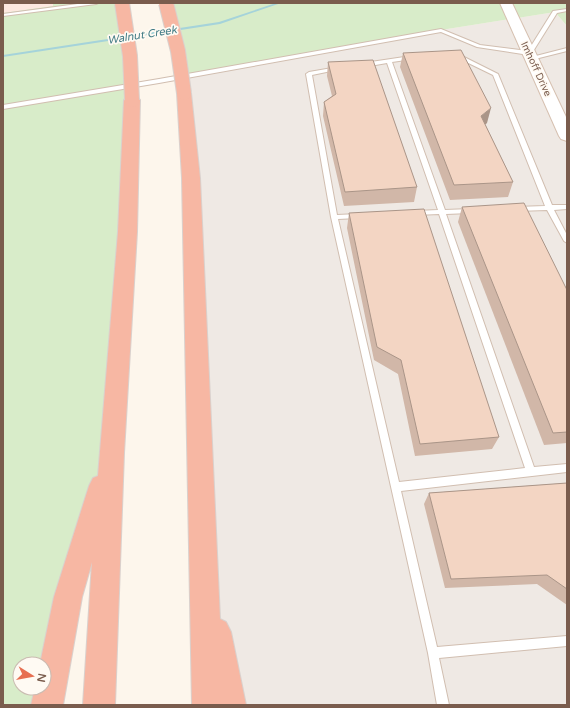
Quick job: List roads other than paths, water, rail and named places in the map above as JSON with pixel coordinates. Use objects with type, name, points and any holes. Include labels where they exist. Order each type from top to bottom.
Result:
[{"type":"highway","points":[[99,701],[112,452],[131,183],[132,100],[130,56],[122,3]]},
{"type":"highway","points":[[166,3],[178,51],[184,93],[191,178],[203,567],[218,699]]},
{"type":"highway","points":[[47,701],[68,597],[112,452]]},
{"type":"street","name":"Imhoff Drive","points":[[506,3],[567,136]]},
{"type":"lane","points":[[3,15],[96,3]]},
{"type":"lane","points":[[530,55],[555,12],[567,10]]},
{"type":"lane","points":[[3,107],[158,81],[441,30],[479,46],[530,55],[567,49]]},
{"type":"lane","points":[[450,53],[495,74],[549,207],[567,241]]},
{"type":"lane","points":[[360,66],[419,57]]},
{"type":"lane","points":[[388,62],[442,212],[531,472]]},
{"type":"lane","points":[[345,68],[309,74],[334,217],[433,653],[443,705]]},
{"type":"lane","points":[[511,209],[567,207]]},
{"type":"lane","points":[[411,214],[480,210]]},
{"type":"lane","points":[[334,217],[364,216]]},
{"type":"lane","points":[[395,487],[567,468]]},
{"type":"lane","points":[[433,653],[567,641]]},
{"type":"waterway","name":"Walnut Creek","points":[[3,56],[220,23],[279,3]]}]
